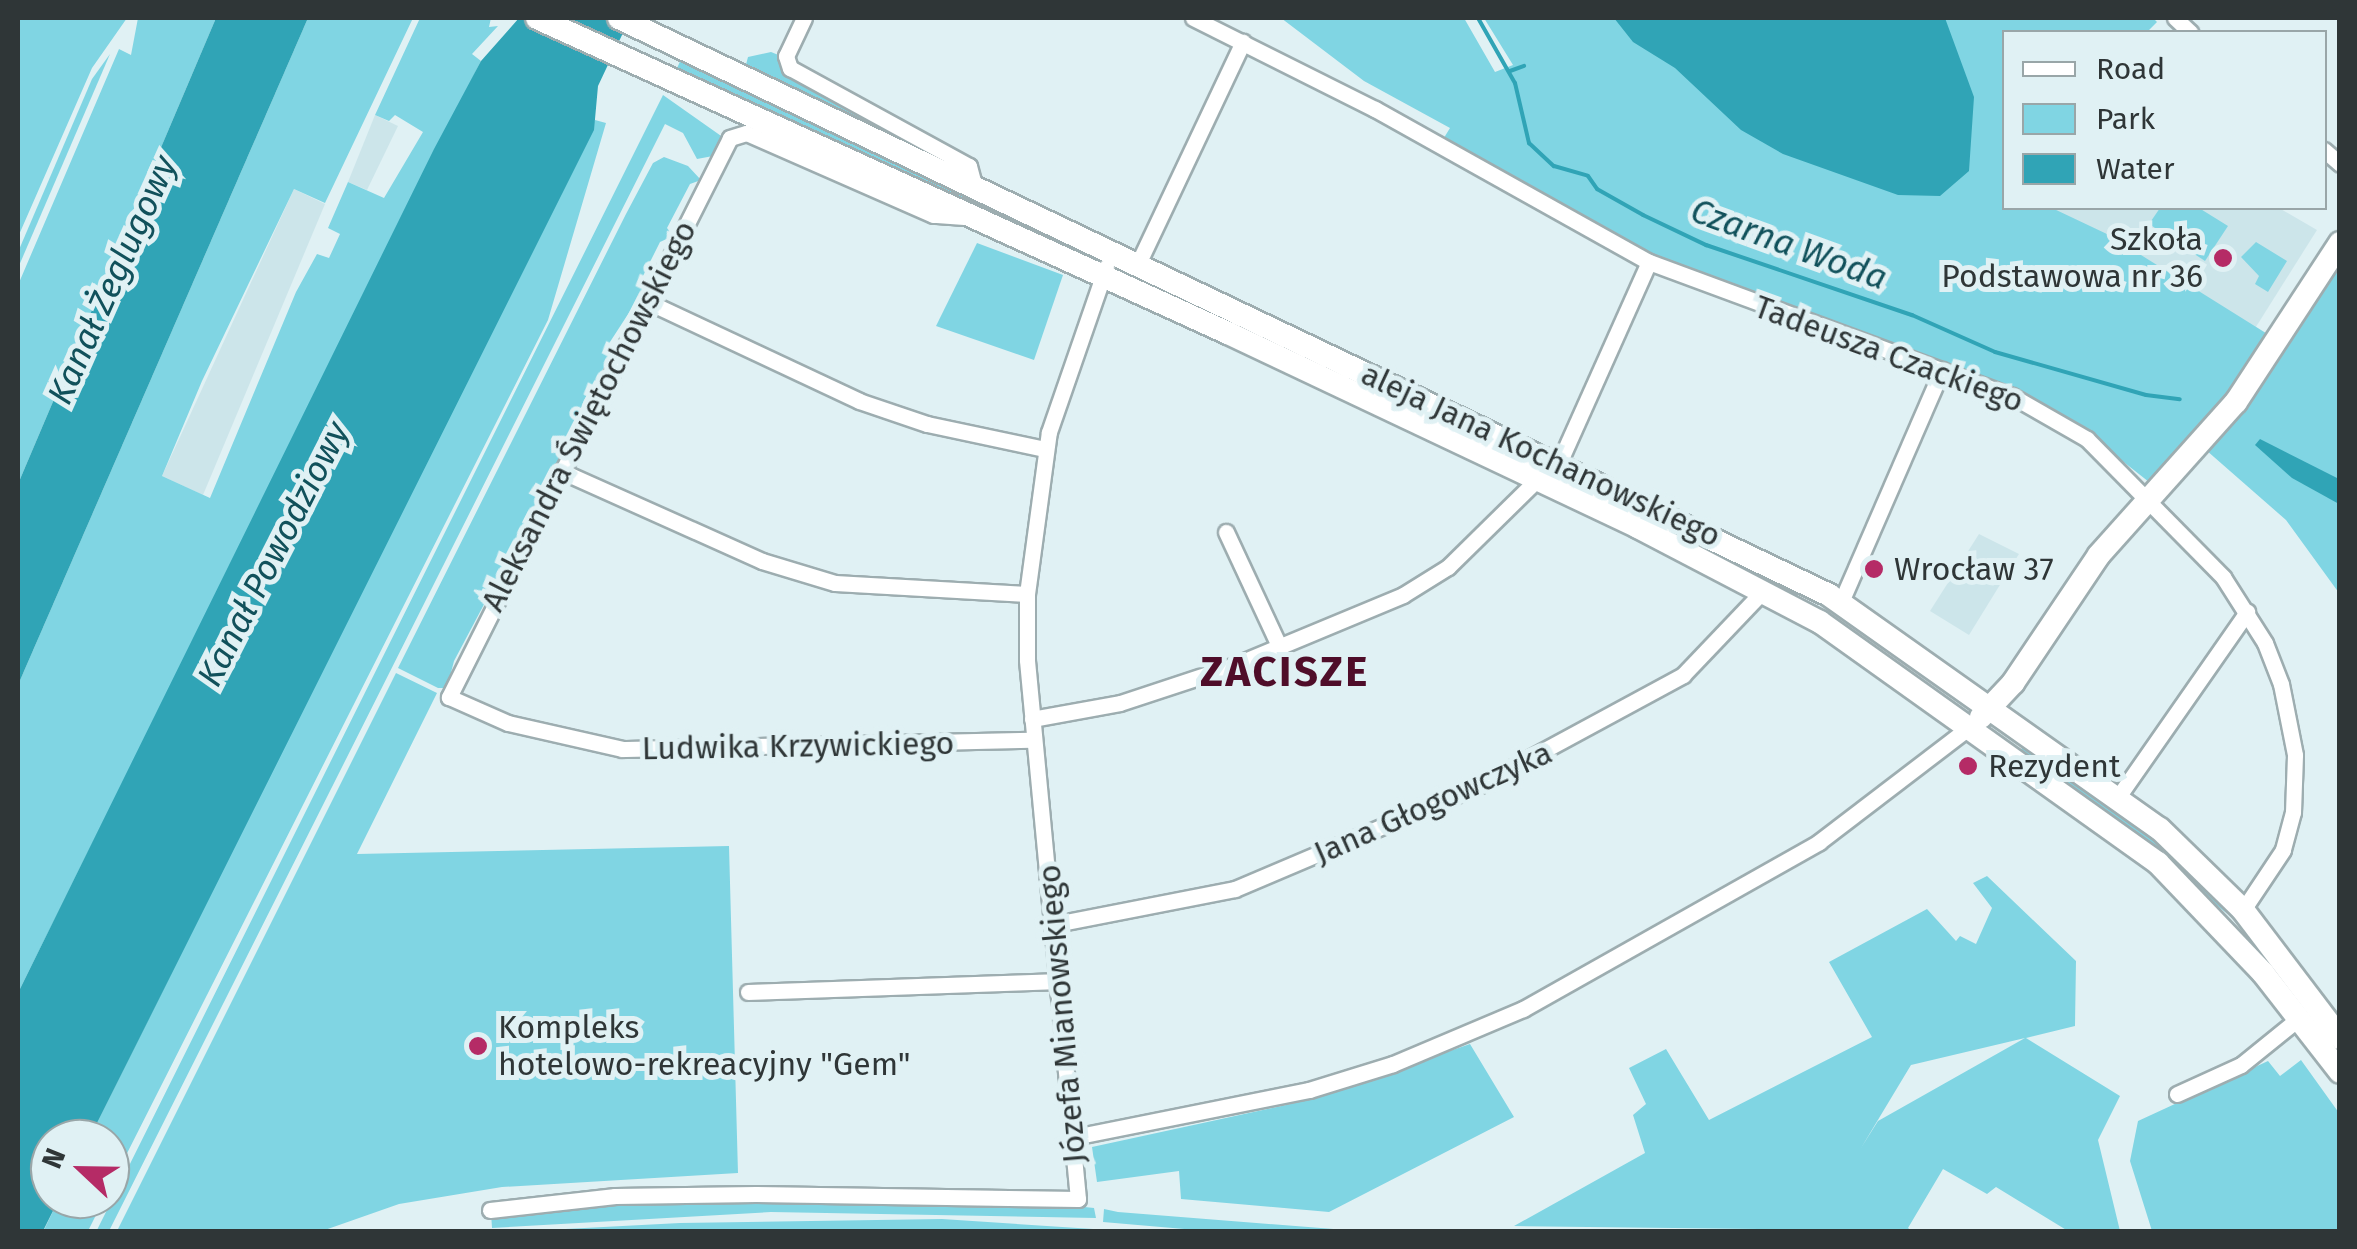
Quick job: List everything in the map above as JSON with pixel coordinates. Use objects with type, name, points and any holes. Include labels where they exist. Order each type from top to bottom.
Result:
[{"type":"main road","name":"aleja Jana Kochanowskiego","points":[[537,18],[973,217],[1107,265],[1137,266],[1556,462],[1841,602],[2118,797],[2243,910],[2340,1038]]},
{"type":"main road","name":"aleja Jana Kochanowskiego","points":[[628,22],[975,188],[1107,265],[1764,590],[1972,725],[2132,842],[2225,929],[2340,1072]]},
{"type":"main road","points":[[1972,725],[1992,708],[2099,556],[2236,402],[2340,243]]},
{"type":"main road","points":[[2225,929],[2243,910]]},
{"type":"street","points":[[804,18],[788,48],[790,68],[969,166],[975,188]]},
{"type":"street","name":"Tadeusza Czackiego","points":[[1194,18],[1649,262],[2046,412],[2087,439],[2150,498],[2246,612],[2281,684],[2296,772],[2283,850],[2243,910]]},
{"type":"street","points":[[1137,266],[1243,42]]},
{"type":"street","name":"aleja Jana Kochanowskiego","points":[[730,139],[746,133],[934,215],[973,217]]},
{"type":"street","name":"Aleksandra Świętochowskiego","points":[[449,697],[730,139]]},
{"type":"street","points":[[1032,720],[1133,699],[1280,648],[1426,582],[1481,539],[1534,478],[1556,462],[1649,262]]},
{"type":"street","name":"Józefa Mianowskiego","points":[[490,1210],[615,1196],[1078,1199],[1056,924],[1032,720],[1027,594],[1046,449],[1107,265]]},
{"type":"street","points":[[646,300],[859,401],[927,424],[1046,449]]},
{"type":"street","points":[[1841,602],[1942,370]]},
{"type":"street","points":[[561,471],[762,562],[834,583],[1027,594]]},
{"type":"street","points":[[1226,532],[1280,648]]},
{"type":"street","name":"Jana Głogowczyka","points":[[1056,924],[1236,889],[1478,786],[1683,674],[1764,590]]},
{"type":"street","points":[[2118,797],[2246,612]]},
{"type":"street","name":"Ludwika Krzywickiego","points":[[449,697],[508,723],[622,749],[1034,740]]},
{"type":"street","points":[[1074,1137],[1309,1090],[1392,1064],[1523,1009],[1819,842],[1972,725]]},
{"type":"street","points":[[748,992],[1060,981]]},
{"type":"street","points":[[2177,1094],[2241,1065],[2300,1018]]},
{"type":"shaded area","points":[[375,115],[398,126],[367,190],[348,182]]},
{"type":"shaded area","points":[[294,189],[325,204],[203,495],[162,476]]},
{"type":"shaded area","name":"Szkoła Podstawowa nr 36","points":[[2055,210],[2282,210],[2317,230],[2254,330]]},
{"type":"shaded area","points":[[1979,534],[2019,554],[1969,635],[1930,611]]},
{"type":"green space","points":[[18,18],[127,18],[92,68],[18,237]]},
{"type":"green space","points":[[138,18],[216,18],[18,484],[18,285],[119,49],[131,55]]},
{"type":"green space","points":[[308,18],[413,18],[325,203],[294,189],[202,381],[162,476],[210,498],[296,292],[317,254],[329,258],[340,234],[328,228],[348,182],[384,198],[423,132],[395,115],[389,121],[375,115],[420,18],[491,18],[489,27],[498,26],[472,54],[481,61],[18,993],[18,685]]},
{"type":"green space","points":[[1281,18],[1464,18],[1495,72],[1513,65],[1484,18],[2153,18],[2157,22],[2149,30],[2002,30],[2002,210],[2056,210],[2109,235],[2269,335],[2222,404],[2149,482],[2078,426],[2007,387],[1647,254],[1442,141],[1450,128],[1364,81]]},
{"type":"green space","points":[[771,52],[961,169],[744,72],[748,57]]},
{"type":"green space","points":[[110,54],[18,268],[18,252],[92,79]]},
{"type":"green space","points":[[682,57],[1102,259],[674,75]]},
{"type":"green space","points":[[663,95],[724,138],[713,156],[697,159],[683,133],[665,124],[130,1189],[130,1164]]},
{"type":"green space","points":[[595,120],[606,123],[548,320],[130,1147],[130,1119],[99,1119]]},
{"type":"green space","points":[[664,157],[688,166],[701,180],[690,184],[667,228],[673,236],[660,242],[642,278],[647,285],[608,345],[613,353],[584,400],[563,455],[454,661],[447,688],[438,688],[398,668],[626,214],[653,163]]},
{"type":"green space","points":[[2159,210],[2202,210],[2228,226],[2205,261],[2149,224]]},
{"type":"green space","points":[[2256,242],[2287,261],[2268,292],[2255,284],[2259,276],[2241,257]]},
{"type":"green space","points":[[977,243],[1063,275],[1034,360],[936,326]]},
{"type":"green space","points":[[2339,262],[2339,593],[2286,520],[2206,450],[2262,383]]},
{"type":"green space","name":"Kompleks hotelowo-rekreacyjny \"Gem\"","points":[[396,673],[437,693],[357,854],[729,846],[738,1173],[502,1187],[399,1204],[322,1231],[117,1231],[123,1219],[130,1219],[130,1205]]},
{"type":"green space","points":[[2024,745],[2137,822],[2229,915],[2020,751]]},
{"type":"green space","points":[[1987,876],[2076,961],[2075,1026],[2026,1038],[2120,1096],[2098,1140],[2120,1231],[2068,1231],[1996,1187],[1987,1194],[1943,1169],[1908,1228],[1912,1231],[1514,1226],[1645,1153],[1633,1115],[1646,1104],[1629,1068],[1666,1049],[1709,1120],[1872,1037],[1829,962],[1927,909],[1956,941],[1960,936],[1976,944],[1992,908],[1973,883]],"holes":[[[2025,1038],[1878,1121],[1861,1148],[1911,1065]]]},
{"type":"green space","points":[[1470,1044],[1514,1117],[1329,1212],[1181,1199],[1179,1171],[1097,1182],[1092,1147],[1309,1100]]},
{"type":"green space","points":[[2301,1060],[2339,1113],[2339,1231],[2152,1231],[2130,1161],[2138,1121],[2268,1061],[2280,1076]]},
{"type":"green space","points":[[727,1199],[1057,1204],[1094,1208],[1096,1218],[771,1212],[492,1228],[491,1213]]},
{"type":"green space","points":[[1104,1209],[1359,1231],[1219,1232],[1103,1222]]},
{"type":"green space","points":[[49,1219],[94,1219],[88,1231],[43,1232]]},
{"type":"green space","points":[[102,1219],[115,1219],[109,1231],[96,1232]]},
{"type":"green space","points":[[942,1219],[1124,1231],[527,1231],[680,1223]]},
{"type":"water","name":"Kanał Żeglugowy","points":[[216,18],[308,18],[18,685],[18,484]]},
{"type":"water","name":"Kanał Powodziowy","points":[[519,18],[630,18],[598,86],[594,130],[99,1119],[30,1119],[30,1219],[49,1219],[43,1231],[18,1231],[18,993],[481,61]]},
{"type":"water","points":[[1614,18],[1945,18],[1974,97],[1969,171],[1940,196],[1898,195],[1783,154],[1741,130],[1675,68],[1633,42]]},
{"type":"water","points":[[2260,439],[2339,479],[2339,504],[2292,478],[2255,445]]},
{"type":"waterway","name":"Czarna Woda","points":[[1478,18],[1515,83],[1529,143],[1554,166],[1588,176],[1597,189],[1643,215],[1706,245],[1912,315],[1995,352],[2146,395],[2180,399]]},
{"type":"waterway","points":[[1510,71],[1524,66]]},
{"type":"place","name":"Szkoła Podstawowa nr 36","points":[[2223,258]]},
{"type":"place","name":"Wrocław 37","points":[[1874,569]]},
{"type":"place","name":"Rezydent","points":[[1968,766]]},
{"type":"place","name":"Kompleks hotelowo-rekreacyjny \"Gem\"","points":[[478,1046]]},
{"type":"district","name":"ZACISZE","points":[[1285,672]]}]
